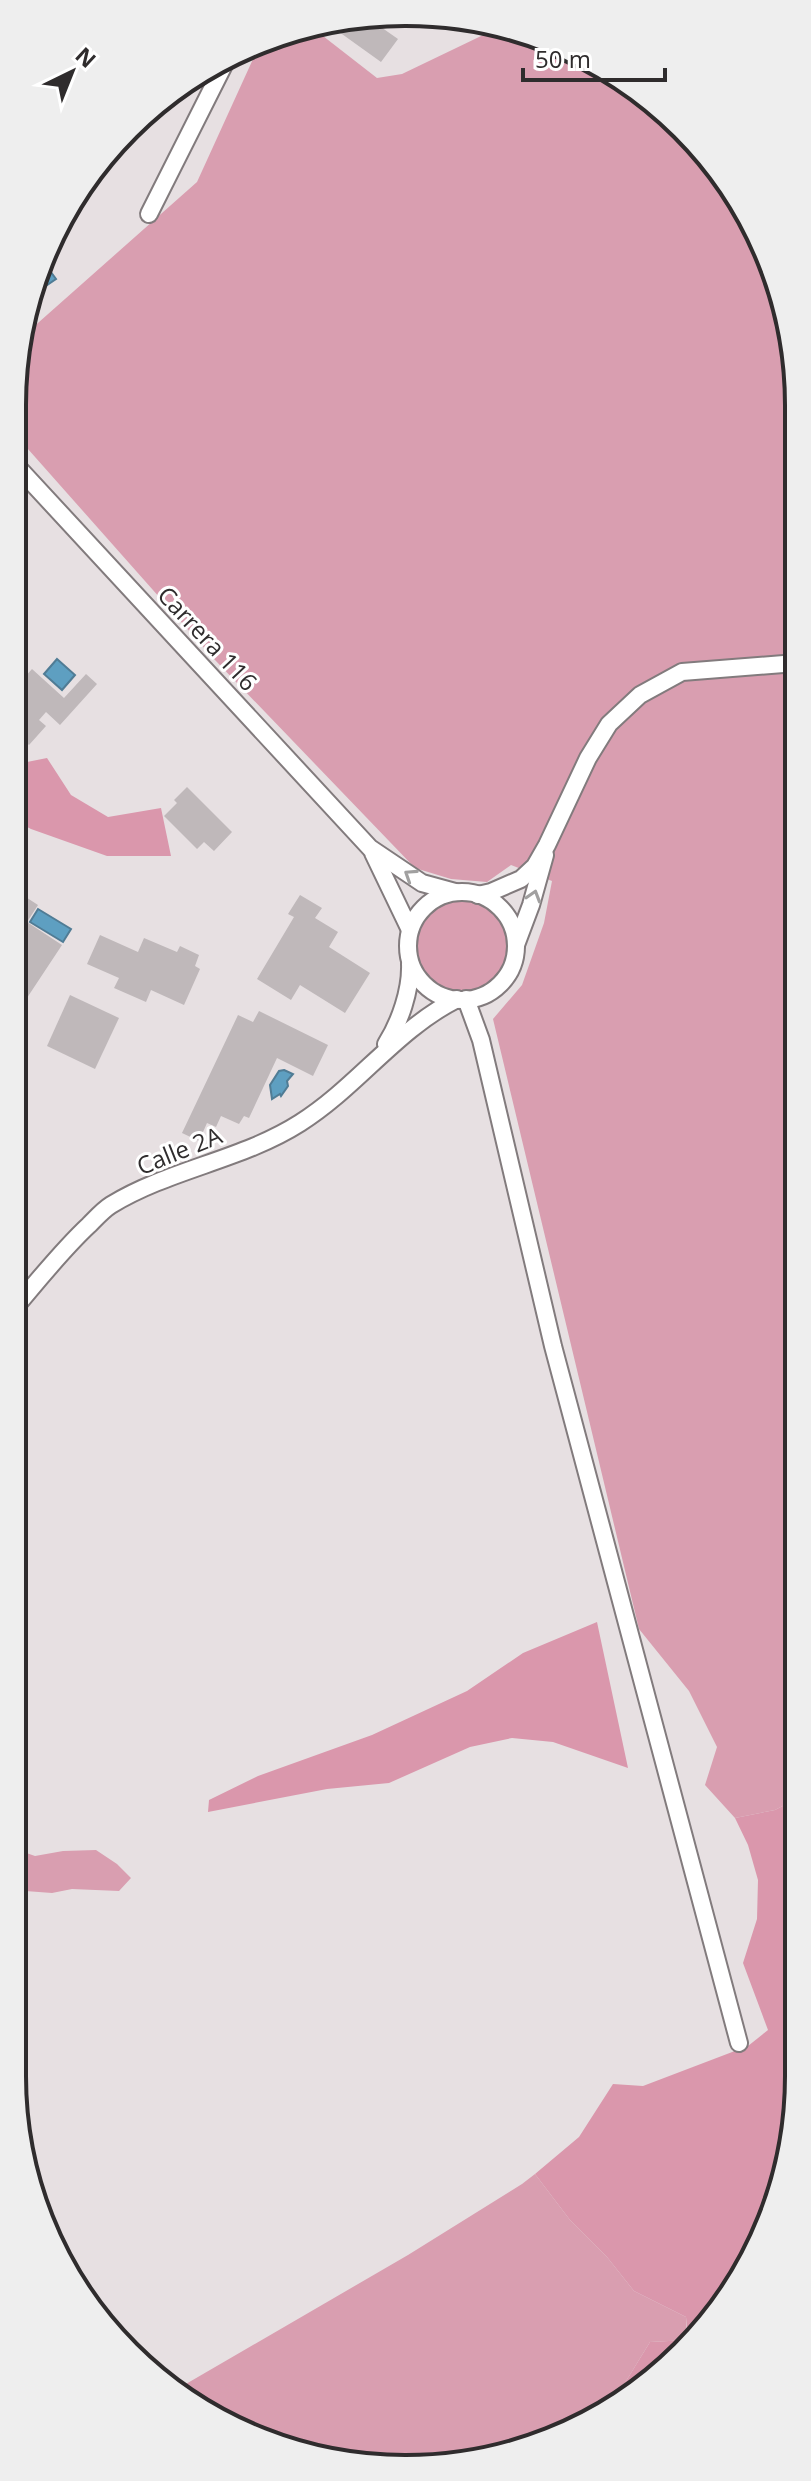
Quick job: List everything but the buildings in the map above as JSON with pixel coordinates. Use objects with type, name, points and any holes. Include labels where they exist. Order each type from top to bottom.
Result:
[{"type":"street","points":[[149,214],[219,76]]},
{"type":"street","name":"Carrera 116","points":[[26,476],[370,848],[422,883],[455,892]]},
{"type":"street","points":[[547,845],[508,974],[486,994],[461,999],[441,995],[428,988],[417,976],[407,946],[417,916],[427,904],[440,896],[455,892],[478,895],[491,892],[521,879],[535,866],[609,724],[640,695],[682,672],[785,664]]},
{"type":"street","name":"Carrera 116","points":[[370,848],[410,930]]},
{"type":"street","points":[[478,895],[501,909],[514,932],[516,945]]},
{"type":"street","name":"Calle 2A","points":[[380,1054],[395,1030],[411,974],[410,962]]},
{"type":"street","points":[[481,1040],[486,994]]},
{"type":"street","points":[[461,999],[481,1040],[553,1346],[739,2043]]},
{"type":"street","name":"Calle 2A","points":[[26,1295],[77,1235],[109,1206],[153,1184],[251,1147],[297,1125],[329,1103],[380,1054],[414,1027],[461,999]]},
{"type":"shaded area","points":[[485,34],[527,46],[573,65],[637,104],[691,155],[721,195],[756,260],[778,331],[785,406],[785,1805],[775,1810],[735,1818],[705,1785],[717,1747],[689,1691],[639,1629],[493,1019],[522,985],[544,923],[552,881],[511,865],[487,882],[451,879],[415,868],[215,660],[26,447],[27,381],[34,326],[197,182],[253,58],[322,35],[377,78],[402,74]]},
{"type":"shaded area","points":[[47,758],[71,795],[108,817],[161,808],[171,856],[107,856],[26,826],[26,762]]},
{"type":"shaded area","points":[[462,892],[492,901],[500,908],[507,916],[516,946],[507,976],[500,984],[492,991],[462,1000],[432,991],[424,984],[417,976],[408,946],[417,916],[424,908],[432,901]]},
{"type":"shaded area","points":[[597,1622],[628,1768],[553,1742],[512,1738],[470,1747],[389,1783],[327,1789],[208,1812],[209,1800],[258,1776],[372,1735],[467,1691],[523,1653]]},
{"type":"shaded area","points":[[785,1805],[785,2076],[778,2150],[765,2197],[746,2243],[707,2307],[687,2330],[686,2317],[634,2291],[607,2257],[570,2220],[535,2174],[579,2137],[613,2084],[643,2086],[748,2046],[768,2030],[743,1963],[757,1919],[758,1880],[748,1845],[735,1818],[775,1810]]},
{"type":"shaded area","points":[[96,1850],[131,1878],[119,1891],[72,1889],[52,1893],[26,1891],[26,1853],[35,1856]]},
{"type":"shaded area","points":[[535,2174],[570,2220],[607,2257],[634,2291],[686,2317],[687,2331],[677,2341],[650,2342],[623,2386],[595,2404],[551,2426],[480,2448],[430,2454],[381,2454],[331,2448],[284,2435],[238,2416],[185,2384],[408,2255]]},
{"type":"shaded area","points":[[677,2341],[623,2386],[650,2342]]},
{"type":"water","points":[[51,272],[56,279],[45,286]]},
{"type":"water","points":[[57,659],[75,675],[62,690],[44,674]]},
{"type":"water","points":[[38,909],[71,929],[63,942],[30,922]]},
{"type":"water","points":[[279,1071],[293,1074],[281,1096],[272,1099],[270,1085]]}]
